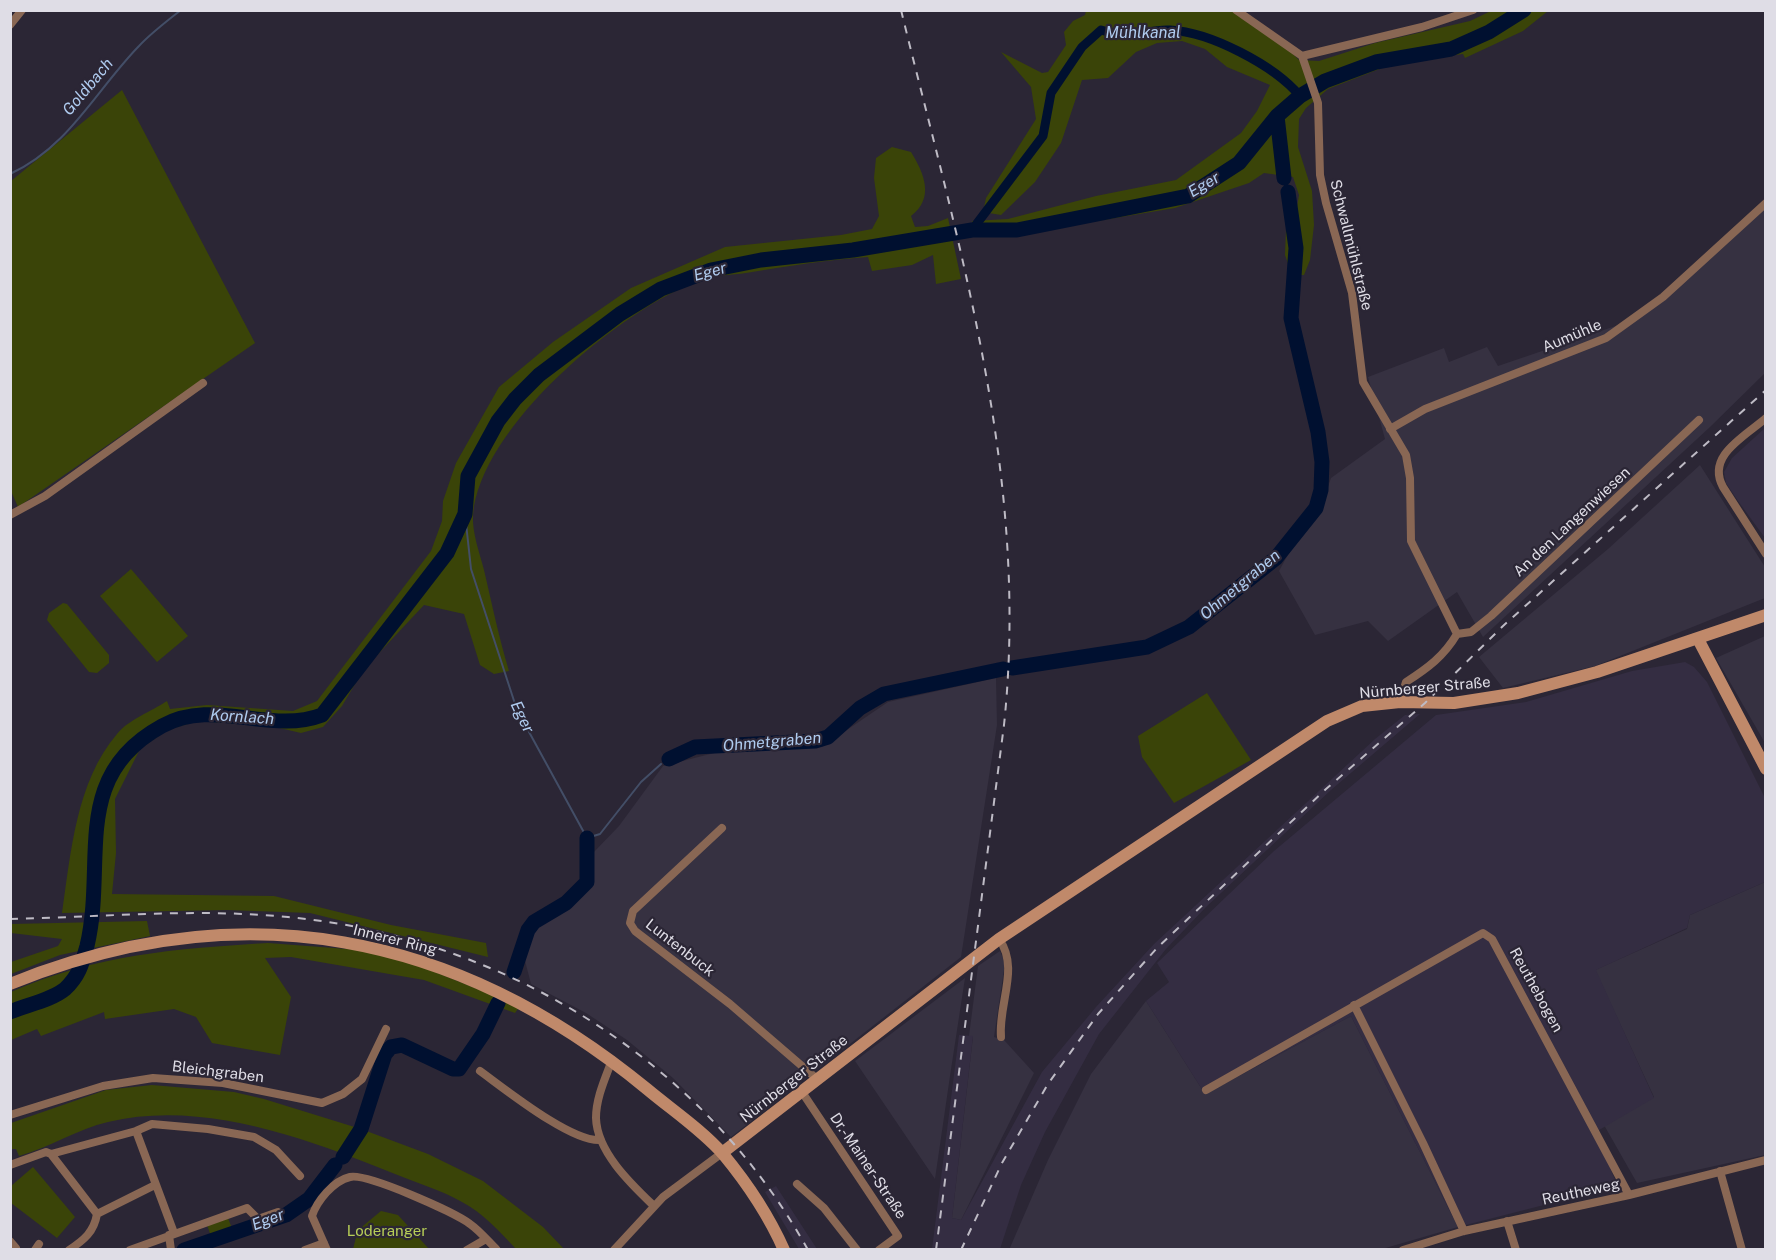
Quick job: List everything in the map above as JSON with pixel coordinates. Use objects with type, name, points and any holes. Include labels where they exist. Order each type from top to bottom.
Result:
[{"type":"main road","name":"Nürnberger Straße","points":[[722,1153],[999,939],[1327,721],[1362,706],[1400,702],[1454,703],[1518,693],[1598,672],[1766,615]]},
{"type":"main road","points":[[1698,639],[1766,769]]},
{"type":"main road","name":"Innerer Ring","points":[[10,984],[74,959],[165,942],[254,934],[357,944],[426,961],[509,996],[612,1060],[722,1153],[757,1200],[784,1250]]},
{"type":"street","points":[[12,22],[22,10]]},
{"type":"street","points":[[1236,10],[1302,56],[1422,27],[1473,10]]},
{"type":"street","name":"Schwallmühlstraße","points":[[1302,56],[1318,103],[1320,175],[1352,293],[1363,382],[1390,429],[1400,441],[1406,455],[1410,478],[1411,541],[1457,634]]},
{"type":"street","name":"Aumühle","points":[[1390,429],[1425,409],[1606,338],[1663,297],[1766,203]]},
{"type":"street","points":[[10,515],[45,496],[203,384]]},
{"type":"street","points":[[1766,418],[1720,457],[1717,477],[1766,554]]},
{"type":"street","name":"An den Langenwiesen","points":[[1457,634],[1471,632],[1491,616],[1699,420]]},
{"type":"street","points":[[1400,702],[1406,682],[1430,667],[1446,652],[1457,634]]},
{"type":"street","name":"Luntenbuck","points":[[722,828],[633,911],[630,923],[635,931],[730,1004],[817,1079]]},
{"type":"street","name":"Reuthebogen","points":[[1206,1090],[1483,933],[1492,939],[1629,1195]]},
{"type":"street","points":[[999,939],[1008,957],[1000,1037]]},
{"type":"street","points":[[1354,1005],[1424,1143],[1464,1231]]},
{"type":"street","name":"Bleichgraben","points":[[10,1115],[104,1086],[153,1078],[223,1083],[322,1103],[343,1094],[362,1078],[386,1029]]},
{"type":"street","points":[[612,1060],[597,1111],[601,1140],[610,1156],[654,1206]]},
{"type":"street","points":[[480,1071],[518,1100],[570,1130],[590,1141],[601,1140]]},
{"type":"street","name":"Dr.-Mainer-Straße","points":[[802,1092],[898,1236],[879,1250]]},
{"type":"street","points":[[10,1165],[46,1152],[51,1154],[136,1131],[152,1124],[208,1129],[254,1137],[276,1150],[300,1176]]},
{"type":"street","points":[[136,1131],[171,1234],[171,1249]]},
{"type":"street","name":"Nürnberger Straße","points":[[614,1250],[654,1206],[722,1153]]},
{"type":"street","points":[[51,1154],[97,1214]]},
{"type":"street","name":"Reutheweg","points":[[1403,1250],[1464,1231],[1629,1195],[1766,1160]]},
{"type":"street","points":[[1720,1171],[1742,1250]]},
{"type":"street","points":[[305,1250],[325,1246],[312,1216],[316,1203],[345,1179],[351,1177],[368,1179],[455,1214],[472,1225],[497,1250]]},
{"type":"street","points":[[797,1184],[824,1208],[857,1250]]},
{"type":"street","points":[[69,1250],[86,1237],[92,1229],[97,1214],[155,1185]]},
{"type":"street","points":[[130,1250],[247,1208],[258,1219],[278,1212]]},
{"type":"street","points":[[1507,1221],[1516,1250]]},
{"type":"street","points":[[467,1250],[486,1239]]},
{"type":"shaded area","points":[[1765,206],[1765,373],[1710,427],[1483,637],[1457,592],[1388,641],[1368,621],[1315,635],[1279,571],[1307,520],[1322,504],[1331,478],[1385,439],[1368,377],[1444,348],[1449,362],[1487,347],[1498,366],[1639,318]]},
{"type":"shaded area","points":[[1765,428],[1765,538],[1726,483],[1724,472],[1732,458]]},
{"type":"shaded area","points":[[1700,465],[1765,567],[1765,598],[1595,666],[1503,688],[1479,657],[1608,549]]},
{"type":"shaded area","points":[[1765,636],[1765,743],[1716,658]]},
{"type":"shaded area","points":[[1685,662],[1694,667],[1707,682],[1765,798],[1765,882],[1690,915],[1687,928],[1596,970],[1654,1098],[1594,1133],[1618,1186],[1458,1227],[1351,1016],[1205,1094],[1146,1001],[1169,982],[1157,963],[1274,851],[1436,715],[1526,702],[1632,671]]},
{"type":"shaded area","points":[[996,678],[997,725],[961,957],[731,1137],[673,1078],[627,1040],[586,1013],[531,984],[523,953],[539,922],[594,880],[593,853],[619,826],[663,766],[722,751],[822,747],[888,702]]},
{"type":"shaded area","points":[[1420,714],[1331,790],[1206,907],[1166,949],[1099,1034],[1045,1132],[1021,1185],[1000,1249],[932,1249],[959,1035],[973,1036],[952,1218],[961,1220],[1042,1072],[1096,1007],[1154,944],[1375,739],[1405,715]]},
{"type":"shaded area","points":[[1765,882],[1765,1155],[1637,1183],[1604,1125],[1654,1097],[1595,970],[1687,929],[1690,915]]},
{"type":"shaded area","points":[[1000,951],[1005,963],[994,1037],[1004,1040],[1034,1073],[961,1220],[952,1218],[973,1037],[969,1036],[978,966]]},
{"type":"shaded area","points":[[965,978],[950,1076],[935,1179],[855,1061]]},
{"type":"shaded area","points":[[1146,1001],[1205,1094],[1351,1016],[1458,1227],[1382,1249],[1009,1250],[1048,1160],[1091,1074]]},
{"type":"shaded area","points":[[776,1186],[817,1249],[799,1249],[765,1192]]},
{"type":"green space","points":[[1086,11],[1232,11],[1285,46],[1299,60],[1319,61],[1375,43],[1470,21],[1491,11],[1548,11],[1523,31],[1465,58],[1463,54],[1395,63],[1328,89],[1306,108],[1299,119],[1298,147],[1312,191],[1314,225],[1310,260],[1304,275],[1292,275],[1285,255],[1286,229],[1297,207],[1299,195],[1293,177],[1264,173],[1249,183],[1175,208],[1008,236],[996,233],[975,237],[972,221],[1008,219],[1096,196],[1176,180],[1241,133],[1257,111],[1270,85],[1227,67],[1205,49],[1182,41],[1157,43],[1136,52],[1108,78],[1082,80],[1061,143],[1035,182],[1001,215],[983,212],[986,198],[1036,119],[1031,87],[1001,52],[1042,73],[1048,72],[1066,45],[1064,32],[1073,21],[1085,15]]},
{"type":"green space","points":[[122,90],[255,343],[18,507],[11,491],[11,181]]},
{"type":"green space","points":[[892,147],[911,152],[923,177],[925,193],[923,201],[911,216],[915,227],[928,226],[948,218],[961,279],[936,284],[933,255],[912,265],[872,271],[868,257],[701,280],[633,316],[596,344],[560,375],[527,410],[500,446],[481,481],[473,523],[509,671],[494,674],[480,665],[464,614],[424,605],[364,669],[342,706],[323,727],[301,733],[271,726],[198,721],[167,730],[140,749],[115,799],[116,853],[112,894],[274,896],[391,925],[486,943],[488,957],[310,913],[227,910],[62,913],[73,842],[84,796],[103,753],[122,729],[167,701],[170,709],[207,705],[293,711],[317,701],[431,551],[442,521],[443,501],[456,463],[499,387],[553,342],[631,288],[725,247],[841,235],[872,229],[879,216],[874,178],[876,158]]},
{"type":"green space","points":[[131,569],[188,636],[157,662],[100,596]]},
{"type":"green space","points":[[63,603],[67,604],[109,655],[109,663],[97,673],[89,672],[47,620],[49,613]]},
{"type":"green space","points":[[1207,693],[1251,760],[1174,803],[1142,757],[1138,736]]},
{"type":"green space","points":[[147,921],[150,936],[60,955],[11,974],[11,962],[58,946],[62,939],[11,933],[11,924]]},
{"type":"green space","points":[[268,943],[360,950],[415,964],[520,1006],[515,1013],[424,980],[291,957],[265,958],[291,997],[280,1055],[212,1043],[196,1017],[174,1009],[105,1019],[104,1012],[41,1036],[37,1029],[11,1040],[11,992],[43,979],[106,961],[168,951]]},
{"type":"green space","points":[[152,1085],[234,1092],[264,1099],[361,1129],[428,1154],[483,1181],[543,1227],[564,1249],[516,1249],[477,1212],[446,1194],[291,1136],[218,1119],[144,1116],[97,1125],[19,1156],[16,1149],[11,1149],[11,1123],[106,1090]]},
{"type":"green space","points":[[33,1167],[75,1217],[57,1238],[11,1203],[11,1186]]},
{"type":"green space","name":"Loderanger","points":[[381,1211],[398,1215],[429,1249],[353,1249],[358,1230]]},
{"type":"green space","points":[[228,1218],[233,1231],[212,1239],[207,1225]]},
{"type":"waterway","name":"Goldbach","points":[[10,174],[31,163],[49,149],[139,46],[181,10]]},
{"type":"waterway","name":"Eger","points":[[10,1012],[60,993],[74,979],[79,969],[87,946],[92,914],[97,823],[103,796],[114,770],[133,747],[162,726],[181,718],[221,715],[282,721],[302,720],[322,715],[447,553],[465,514],[468,476],[498,421],[515,399],[539,375],[620,314],[661,289],[711,270],[761,260],[853,250],[972,230],[1017,230],[1188,196],[1239,163],[1277,116],[1300,96],[1325,81],[1376,62],[1451,49],[1489,32],[1524,10]]},
{"type":"waterway","name":"Mühlkanal","points":[[972,230],[1043,136],[1051,93],[1082,47],[1101,30],[1123,35],[1170,30],[1204,37],[1258,62],[1289,84],[1300,96]]},
{"type":"waterway","name":"Ohmetgraben","points":[[1277,116],[1284,178]]},
{"type":"waterway","name":"Ohmetgraben","points":[[1012,668],[1147,647],[1189,627],[1276,558],[1316,508],[1321,490],[1322,462],[1318,432],[1291,318],[1296,248],[1288,192]]},
{"type":"waterway","name":"Eger","points":[[465,514],[471,569],[517,710],[587,838],[600,834],[641,782],[661,764]]},
{"type":"waterway","name":"Ohmetgraben","points":[[669,759],[695,747],[815,741],[828,737],[860,708],[884,694],[1003,669]]},
{"type":"waterway","name":"Eger","points":[[514,972],[528,930],[534,922],[566,903],[587,882],[587,838]]},
{"type":"waterway","name":"Eger","points":[[343,1157],[361,1129],[385,1054],[391,1047],[402,1045],[453,1069],[459,1069],[483,1034],[498,1003]]},
{"type":"waterway","name":"Eger","points":[[184,1250],[286,1215],[309,1199],[335,1165]]},
{"type":"waterway","points":[[213,1241],[215,1235],[229,1231],[234,1233]]},
{"type":"railway","points":[[901,10],[966,275],[984,364],[998,453],[1007,542],[1009,633],[1004,725],[936,1250]]},
{"type":"railway","points":[[961,1250],[1002,1163],[1048,1084],[1098,1014],[1157,948],[1326,789],[1425,703],[1503,626],[1766,390]]},
{"type":"railway","points":[[10,919],[184,913],[288,917],[367,929],[445,951],[519,981],[589,1020],[654,1066],[713,1121],[764,1182],[808,1250]]},
{"type":"water label","name":"Kornlach","points":[[242,717]]}]
